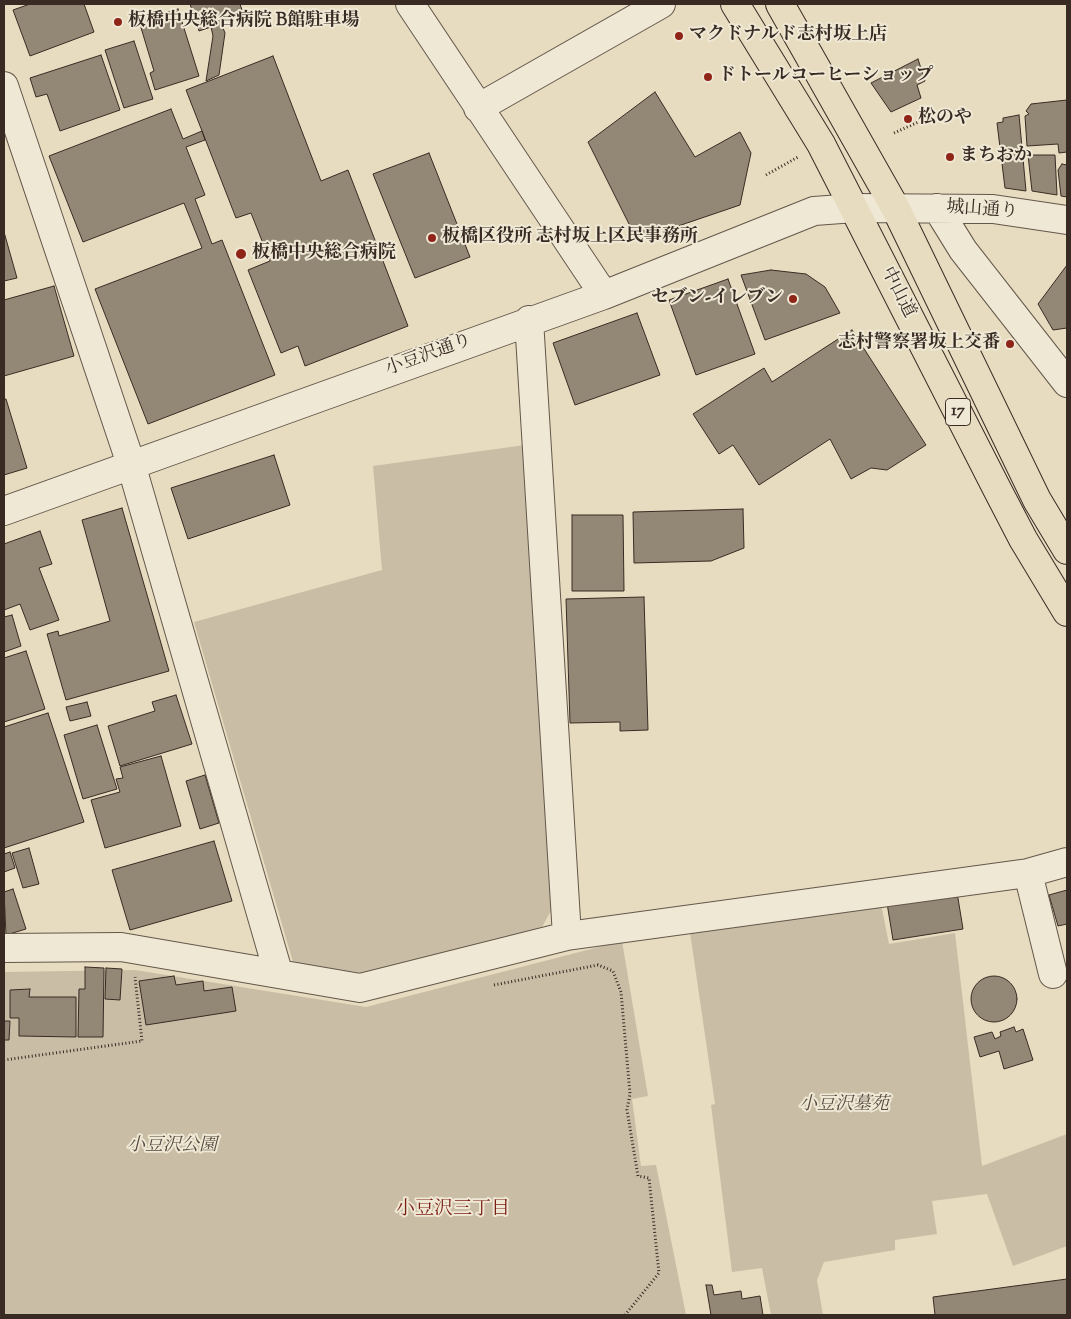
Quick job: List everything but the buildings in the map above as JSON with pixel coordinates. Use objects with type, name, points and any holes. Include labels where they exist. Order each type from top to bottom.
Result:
[{"type":"highway","name":"中山道","points":[[735,4],[821,144],[1023,539],[1067,612]]},
{"type":"highway","name":"中山道","points":[[780,4],[896,209],[1037,500],[1067,550]]},
{"type":"street","points":[[410,4],[604,295]]},
{"type":"street","points":[[478,108],[661,4]]},
{"type":"street","points":[[4,86],[131,464],[278,972]]},
{"type":"street","name":"城山通り","points":[[855,208],[993,209],[1067,220]]},
{"type":"street","name":"小豆沢通り","points":[[4,511],[529,320],[604,295],[814,211],[855,208]]},
{"type":"street","points":[[937,208],[963,250],[1067,383]]},
{"type":"street","points":[[529,320],[566,936]]},
{"type":"street","points":[[4,948],[121,946],[278,972],[360,988],[566,936],[1028,873],[1067,862]]},
{"type":"street","points":[[1028,873],[1053,974]]},
{"type":"path","points":[[894,133],[934,115]]},
{"type":"path","points":[[766,175],[800,156]]},
{"type":"path","points":[[492,986],[598,966],[613,971],[621,992],[630,1094],[627,1110],[638,1176],[649,1178],[659,1272],[625,1315]]},
{"type":"path","points":[[4,1060],[142,1041],[134,970]]},
{"type":"green space","points":[[525,445],[554,905],[542,927],[360,974],[293,962],[194,622],[382,570],[373,466]]},
{"type":"green space","name":"小豆沢墓苑","points":[[881,904],[889,944],[955,933],[982,1166],[1067,1134],[1067,1246],[1013,1266],[987,1194],[932,1201],[937,1234],[895,1240],[895,1250],[824,1262],[817,1280],[823,1315],[771,1315],[762,1268],[732,1272],[711,1105],[715,1104],[690,932]]},
{"type":"green space","name":"小豆沢公園","points":[[622,941],[648,1096],[632,1099],[641,1166],[656,1165],[686,1315],[4,1315],[4,972],[135,970],[366,1007]]},
{"type":"place","name":"板橋中央総合病院 B館駐車場","points":[[118,22]]},
{"type":"place","name":"マクドナルド志村坂上店","points":[[679,36]]},
{"type":"place","name":"ドトールコーヒーショップ","points":[[708,77]]},
{"type":"place","name":"松のや","points":[[908,119]]},
{"type":"place","name":"まちおか","points":[[950,157]]},
{"type":"place","name":"板橋区役所 志村坂上区民事務所","points":[[432,238]]},
{"type":"place","name":"板橋中央総合病院","points":[[241,254]]},
{"type":"place","name":"セブン-イレブン","points":[[793,299]]},
{"type":"place","name":"志村警察署坂上交番","points":[[1010,344]]},
{"type":"district","name":"小豆沢三丁目","points":[[453,1211]]}]
